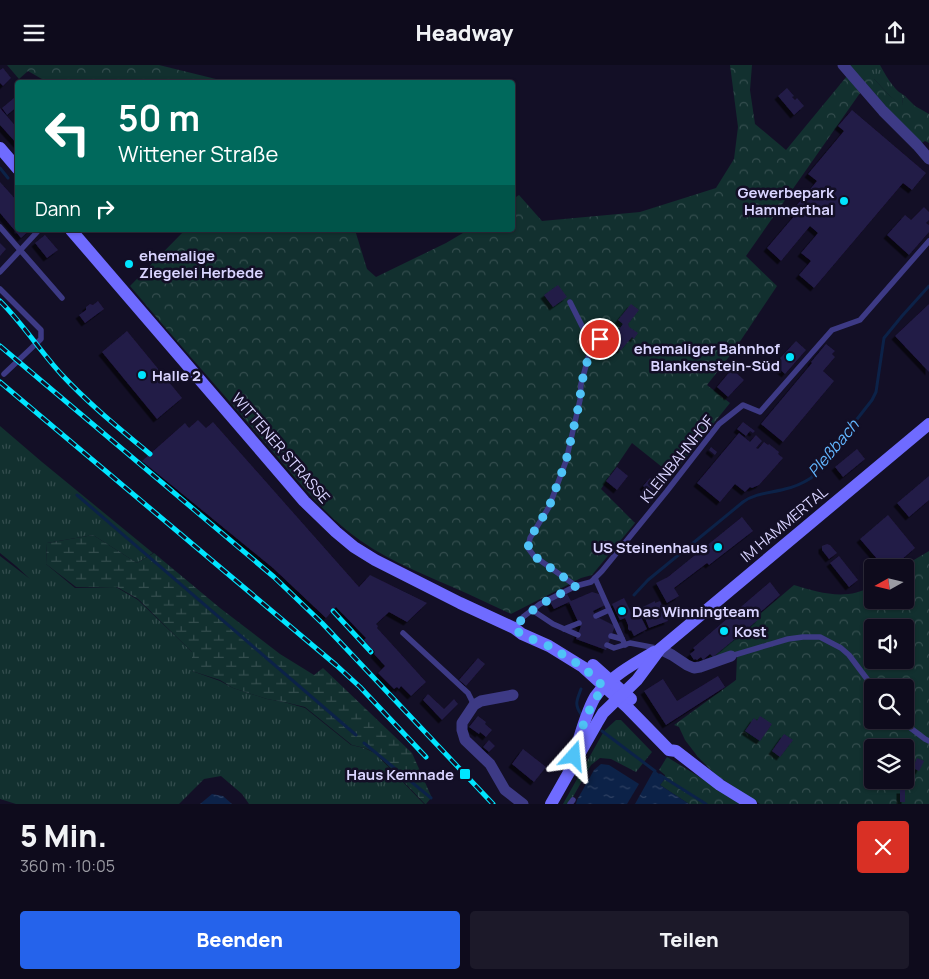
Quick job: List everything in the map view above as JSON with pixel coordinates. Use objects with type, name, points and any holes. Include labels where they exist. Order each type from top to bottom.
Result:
[{"type":"main road","points":[[0,148],[15,166]]},
{"type":"main road","name":"WITTENER STRASSE","points":[[73,232],[304,501],[336,533],[375,560],[514,628],[522,635],[549,646],[583,667],[607,683],[621,696],[669,750],[676,751],[720,785],[751,804]]},
{"type":"main road","name":"IM HAMMERTAL","points":[[607,683],[635,663],[660,649],[929,424]]},
{"type":"main road","name":"IM HAMMERTAL","points":[[569,770],[578,758],[603,713],[637,680],[660,649]]},
{"type":"main road","points":[[552,804],[569,770],[588,713],[595,698],[607,683]]},
{"type":"street","points":[[843,65],[883,111],[929,159]]},
{"type":"street","points":[[660,649],[694,668],[731,656]]},
{"type":"street","points":[[513,695],[481,701],[474,705],[462,723],[462,730],[465,740],[490,764],[505,790],[523,804]]},
{"type":"lane","points":[[0,227],[62,298]]},
{"type":"lane","points":[[0,271],[38,232]]},
{"type":"lane","name":"KLEINBAHNHOF","points":[[514,628],[523,617],[540,604],[576,586],[591,582],[667,491],[719,424],[743,405],[760,412],[832,329],[860,321],[929,241]]},
{"type":"lane","points":[[0,289],[41,330],[41,339],[4,374]]},
{"type":"lane","points":[[570,302],[585,332],[590,351]]},
{"type":"lane","points":[[576,586],[534,556],[528,548],[530,538],[549,507],[566,461],[580,400],[581,385],[590,351],[610,327]]},
{"type":"lane","points":[[595,578],[626,642]]},
{"type":"lane","points":[[532,610],[578,635]]},
{"type":"lane","points":[[596,616],[609,610]]},
{"type":"lane","points":[[564,629],[578,625]]},
{"type":"lane","points":[[403,633],[468,693],[474,705]]},
{"type":"lane","points":[[611,636],[626,642],[660,649]]},
{"type":"lane","points":[[731,656],[788,639],[820,637],[850,655],[867,679]]},
{"type":"lane","points":[[607,645],[614,648],[626,642]]},
{"type":"lane","points":[[912,729],[929,741]]},
{"type":"green space","points":[[7,65],[159,65],[220,80],[44,80],[28,71],[19,79]]},
{"type":"green space","points":[[730,65],[752,65],[750,90],[755,124],[786,150],[847,76],[860,93],[746,256],[777,286],[735,349],[707,385],[730,403],[672,475],[632,443],[601,489],[635,523],[592,575],[581,578],[511,614],[399,563],[373,549],[347,531],[308,493],[130,286],[183,232],[356,232],[367,269],[376,277],[465,232],[515,232],[515,198],[519,195],[542,221],[640,212],[716,188],[734,159],[738,127]]},
{"type":"green space","points":[[848,65],[880,65],[893,86],[906,97],[902,99],[903,104],[901,106],[874,79],[862,79]]},
{"type":"green space","points":[[862,79],[874,79],[901,105],[903,104],[902,99],[906,97],[915,106],[929,114],[929,143],[925,141],[920,144]]},
{"type":"green space","points":[[0,426],[153,553],[137,563],[93,535],[47,543],[46,564],[75,588],[116,587],[138,600],[192,652],[192,671],[233,688],[305,708],[351,745],[375,753],[424,804],[249,804],[242,794],[221,776],[204,779],[179,804],[16,804],[0,799],[0,556],[30,579],[0,553]]},
{"type":"green space","points":[[93,535],[137,563],[154,553],[220,608],[280,654],[314,675],[323,668],[412,753],[432,798],[425,804],[376,753],[352,745],[305,707],[267,699],[233,688],[220,680],[192,671],[192,652],[138,599],[117,587],[76,587],[46,564],[47,543]]},
{"type":"green space","points":[[929,551],[929,804],[760,804],[716,775],[698,757],[685,740],[679,727],[674,725],[736,680],[737,656],[702,663],[794,585],[833,594],[863,591],[864,609],[914,609],[914,560]]},
{"type":"green space","points":[[616,720],[621,720],[652,752],[636,772],[611,759],[600,758],[591,765],[569,804],[563,804],[604,731]]},
{"type":"green space","points":[[667,757],[742,804],[689,804],[660,785],[665,775],[659,770]]},
{"type":"water","points":[[601,764],[609,765],[639,784],[627,804],[576,804],[594,770]]},
{"type":"water","points":[[654,770],[663,777],[664,780],[660,785],[689,804],[635,804]]},
{"type":"water","points":[[212,794],[223,796],[232,804],[200,804]]},
{"type":"building","points":[[3,68],[11,78],[3,86],[0,83],[0,70]]},
{"type":"building","points":[[787,88],[794,96],[792,97],[795,100],[797,98],[804,106],[794,115],[778,96]]},
{"type":"building","points":[[15,99],[15,108],[7,115],[2,108]]},
{"type":"building","points":[[0,108],[15,126],[15,142],[0,125]]},
{"type":"building","name":"Gewerbepark Hammerthal","points":[[852,110],[926,173],[912,190],[903,183],[814,288],[799,275],[811,261],[801,253],[818,233],[810,226],[781,261],[767,248],[795,215],[791,212],[817,181],[808,174],[844,131],[838,126]]},
{"type":"building","points":[[0,182],[15,199],[15,231],[0,213]]},
{"type":"building","points":[[924,207],[929,212],[929,220],[926,223],[929,225],[929,232],[909,255],[887,235],[905,215],[911,220]]},
{"type":"building","points":[[16,232],[28,232],[21,238]]},
{"type":"building","points":[[45,235],[58,250],[47,258],[35,243]]},
{"type":"building","points":[[0,243],[6,249],[0,256]]},
{"type":"building","points":[[558,285],[567,297],[553,307],[544,295]]},
{"type":"building","points":[[98,301],[104,309],[85,323],[79,315],[90,304],[93,305]]},
{"type":"building","points":[[631,304],[639,310],[628,324],[629,327],[638,333],[634,339],[632,337],[619,350],[608,340],[615,335],[623,324],[618,320]]},
{"type":"building","points":[[929,304],[929,372],[895,336]]},
{"type":"building","name":"Halle 2","points":[[127,331],[182,398],[157,419],[102,352]]},
{"type":"building","name":"ehemaliger Bahnhof Blankenstein-Süd","points":[[796,341],[806,350],[785,374],[776,366],[781,360],[780,358]]},
{"type":"building","points":[[826,344],[835,351],[832,354],[835,357],[823,371],[834,381],[783,442],[761,424]]},
{"type":"building","points":[[732,369],[744,380],[728,397],[717,387]]},
{"type":"building","points":[[198,420],[206,428],[213,422],[359,587],[370,575],[427,603],[407,622],[389,612],[376,624],[377,628],[426,682],[411,696],[401,686],[399,689],[397,687],[394,689],[378,673],[385,666],[364,640],[366,638],[336,607],[326,618],[273,568],[142,461],[185,423],[189,428]]},
{"type":"building","points":[[743,422],[755,431],[753,433],[750,431],[746,436],[737,429]]},
{"type":"building","points":[[739,433],[750,442],[756,435],[762,441],[756,448],[758,449],[764,442],[779,452],[778,454],[783,458],[759,485],[750,487],[745,492],[735,484],[720,502],[697,483]]},
{"type":"building","points":[[711,447],[717,452],[715,455],[709,450]]},
{"type":"building","points":[[857,449],[865,459],[843,477],[835,467]]},
{"type":"building","points":[[617,467],[628,476],[617,490],[606,481]]},
{"type":"building","points":[[929,476],[929,500],[909,517],[897,503]]},
{"type":"building","points":[[650,478],[658,484],[650,493],[643,486]]},
{"type":"building","points":[[888,515],[915,548],[902,559],[877,559],[860,539]]},
{"type":"building","points":[[742,517],[753,531],[709,565],[707,563],[674,588],[679,596],[667,603],[656,583],[668,577]]},
{"type":"building","points":[[827,544],[837,553],[829,559],[822,550],[822,546]]},
{"type":"building","points":[[839,556],[858,580],[849,587],[830,563]]},
{"type":"building","points":[[770,582],[780,595],[757,615],[759,619],[713,657],[710,654],[703,660],[701,657],[694,660],[690,654],[695,650],[693,648]]},
{"type":"building","points":[[592,592],[599,594],[605,605],[593,611],[597,619],[599,618],[615,626],[606,650],[576,639],[581,626],[569,602],[554,609],[550,602],[567,594],[571,601]]},
{"type":"building","points":[[624,598],[632,614],[638,611],[647,629],[634,636],[631,630],[628,629],[625,618],[620,620],[612,604]]},
{"type":"building","points":[[655,601],[655,603],[660,601],[668,621],[649,628],[641,608]]},
{"type":"building","points":[[478,658],[485,664],[466,686],[459,680]]},
{"type":"building","points":[[718,676],[725,687],[666,725],[644,691],[663,679],[677,701]]},
{"type":"building","points":[[428,694],[444,709],[454,699],[458,704],[442,720],[423,700]]},
{"type":"building","points":[[478,716],[492,730],[486,737],[469,727]]},
{"type":"building","points":[[760,716],[772,724],[760,741],[745,731],[754,718],[757,721]]},
{"type":"building","points":[[784,734],[793,740],[780,757],[772,751]]},
{"type":"building","points":[[489,740],[495,746],[489,752],[483,747]]},
{"type":"building","points":[[523,749],[546,767],[534,782],[512,764]]},
{"type":"building","points":[[917,758],[924,761],[919,771],[914,768]]},
{"type":"building","points":[[900,790],[905,790],[905,802],[900,802]]},
{"type":"waterway","points":[[0,168],[8,178]]},
{"type":"waterway","name":"Pleßbach","points":[[634,595],[648,580],[743,502],[758,495],[796,486],[811,478],[872,400],[876,392],[884,338],[929,286]]},
{"type":"waterway","points":[[77,495],[356,735]]},
{"type":"waterway","name":"Pleßbach","points":[[581,689],[577,705],[581,714]]},
{"type":"waterway","name":"Pleßbach","points":[[602,731],[655,771]]},
{"type":"waterway","points":[[364,743],[431,798]]},
{"type":"waterway","name":"Pleßbach","points":[[660,775],[706,804]]},
{"type":"railway","points":[[0,301],[72,386],[150,454]]},
{"type":"railway","points":[[0,346],[274,577],[322,623],[493,804]]},
{"type":"railway","points":[[0,382],[336,665],[360,687],[426,757]]},
{"type":"railway","points":[[333,611],[371,652]]},
{"type":"place","name":"Gewerbepark Hammerthal","points":[[844,201]]},
{"type":"place","name":"ehemalige Ziegelei Herbede","points":[[129,264]]},
{"type":"place","name":"ehemaliger Bahnhof Blankenstein-Süd","points":[[790,357]]},
{"type":"place","name":"Halle 2","points":[[142,375]]},
{"type":"place","name":"US Steinenhaus","points":[[718,547]]},
{"type":"place","name":"Das Winningteam","points":[[622,611]]},
{"type":"place","name":"Kost","points":[[724,631]]},
{"type":"place","name":"Haus Kemnade","points":[[465,774]]},
{"type":"route","points":[[574,756],[588,713],[595,698],[604,687],[583,667],[549,646],[522,635],[514,628],[523,617],[540,604],[576,586],[534,556],[528,548],[530,538],[549,507],[566,461],[580,400],[581,385],[590,351],[600,339]]}]
